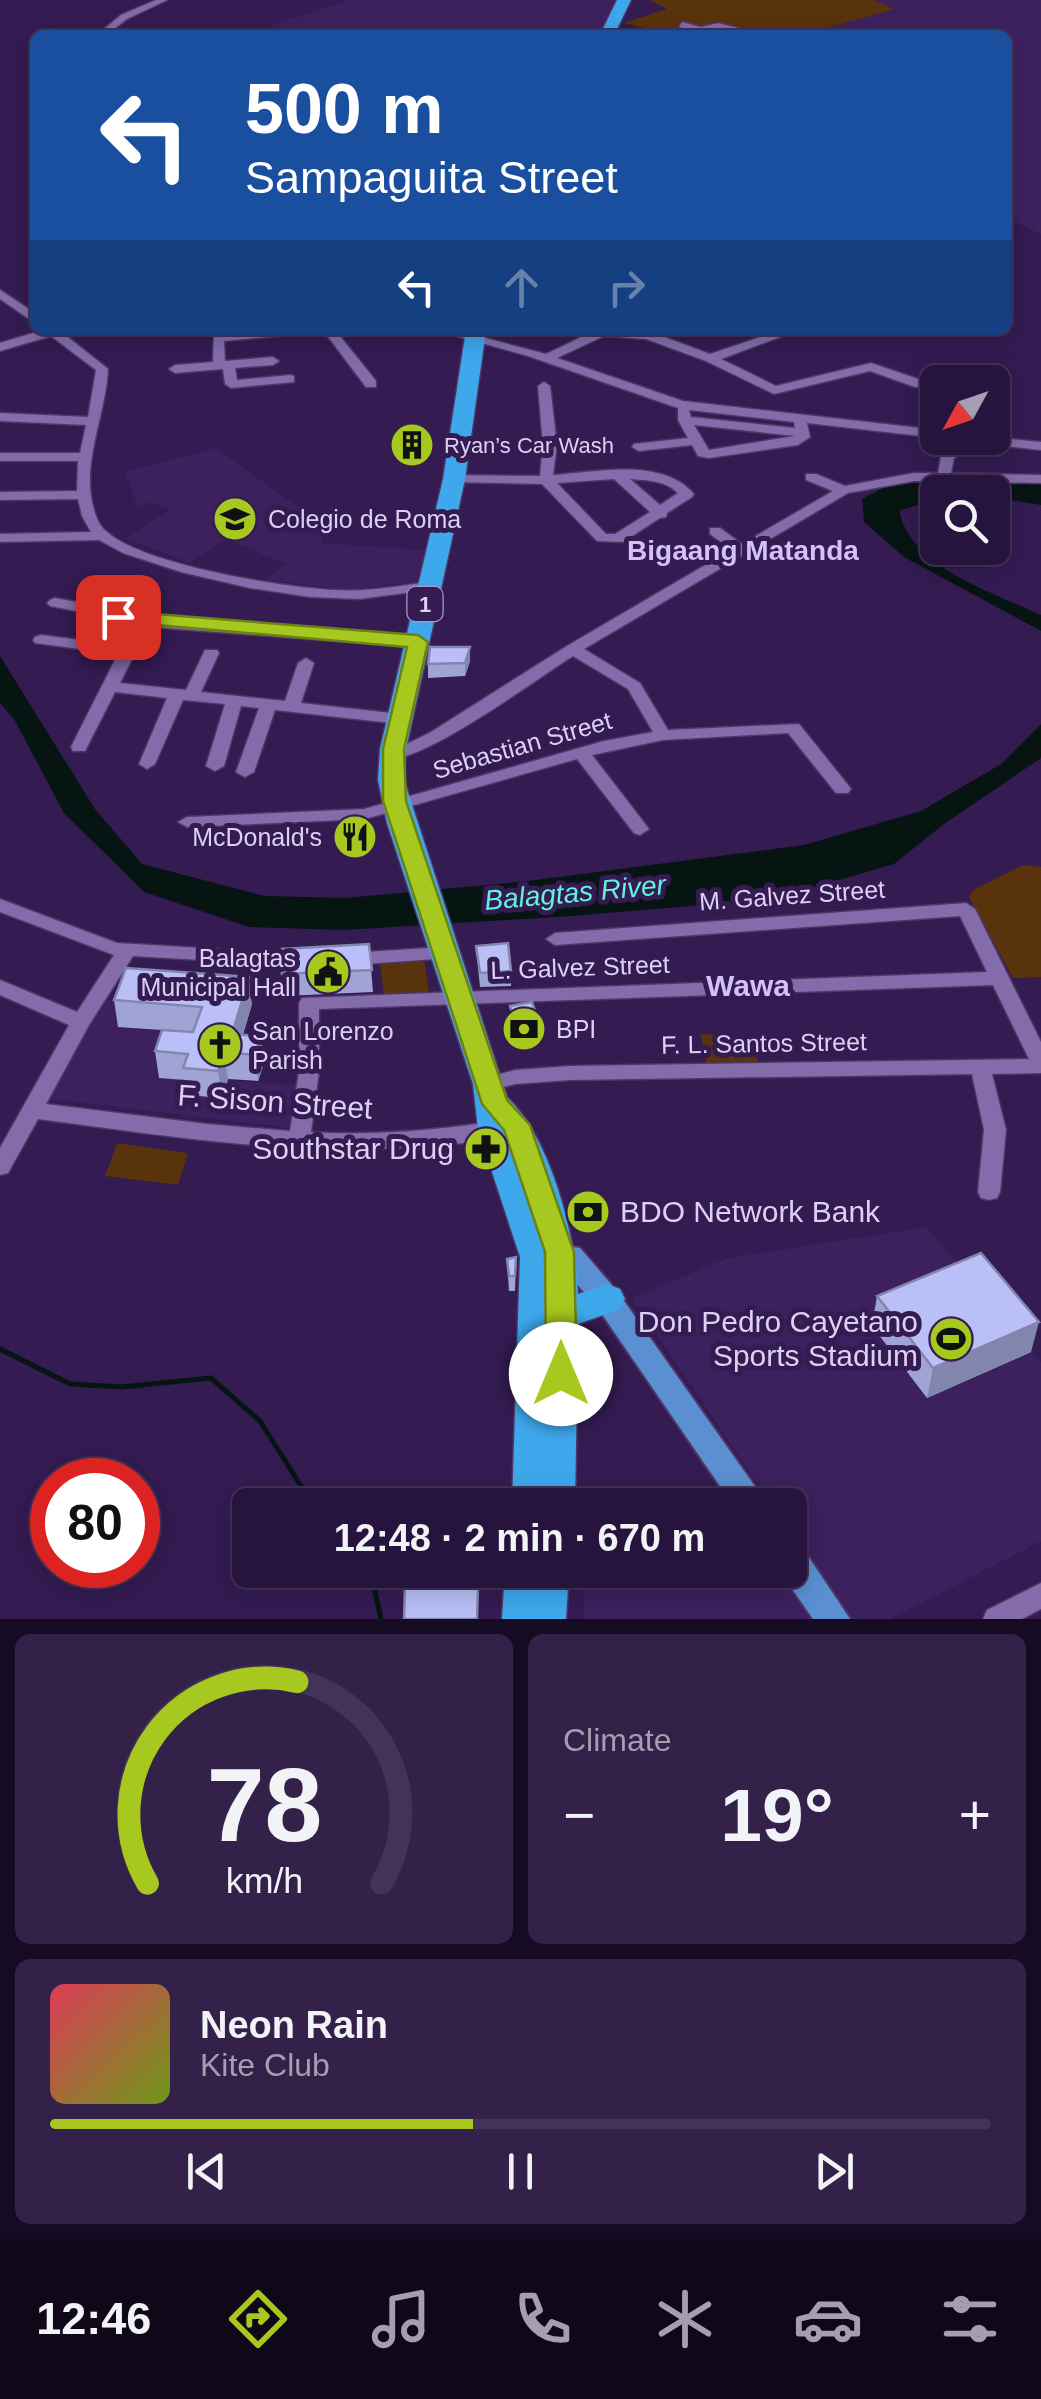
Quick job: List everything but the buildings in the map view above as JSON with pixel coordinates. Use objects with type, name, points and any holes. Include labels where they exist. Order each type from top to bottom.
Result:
[{"type":"highway","points":[[609,30],[624,0]]},
{"type":"highway","name":"1","points":[[475,335],[454,479],[393,755],[396,808],[548,1254],[561,1315],[556,1488]]},
{"type":"highway","name":"1","points":[[533,1488],[548,1254]]},
{"type":"highway","points":[[561,1315],[607,1299]]},
{"type":"highway","points":[[523,1619],[525,1588]]},
{"type":"highway","points":[[545,1619],[548,1588]]},
{"type":"main road","points":[[548,1254],[570,1256],[607,1299],[740,1488]]},
{"type":"main road","points":[[807,1582],[834,1619]]},
{"type":"street","points":[[107,30],[124,16],[163,0]]},
{"type":"street","points":[[682,26],[706,30]]},
{"type":"street","points":[[0,294],[30,315]]},
{"type":"street","points":[[0,347],[37,335]]},
{"type":"street","points":[[58,335],[102,369],[86,457],[84,495],[88,514],[102,536]]},
{"type":"street","points":[[244,335],[218,338],[231,384],[290,379]]},
{"type":"street","points":[[333,335],[371,384]]},
{"type":"street","points":[[478,335],[681,404],[800,426]]},
{"type":"street","points":[[546,358],[596,335]]},
{"type":"street","points":[[632,335],[663,338],[774,390]]},
{"type":"street","points":[[663,338],[669,335]]},
{"type":"street","points":[[710,358],[778,335]]},
{"type":"street","points":[[175,369],[273,361]]},
{"type":"street","points":[[746,394],[872,367],[920,384]]},
{"type":"street","points":[[544,386],[550,445],[546,480]]},
{"type":"street","points":[[681,404],[702,453],[798,440],[800,426]]},
{"type":"street","points":[[0,418],[94,421]]},
{"type":"street","points":[[685,420],[920,433]]},
{"type":"street","points":[[639,447],[696,441]]},
{"type":"street","points":[[1010,443],[1041,446]]},
{"type":"street","points":[[944,475],[950,455]]},
{"type":"street","points":[[0,457],[86,457]]},
{"type":"street","points":[[454,479],[546,480],[616,474],[684,488],[687,494],[660,514],[609,541],[546,480]]},
{"type":"street","points":[[616,474],[660,514]]},
{"type":"street","points":[[393,755],[436,736],[573,649],[844,490],[920,476]]},
{"type":"street","points":[[811,477],[844,490]]},
{"type":"street","points":[[1010,477],[1041,478]]},
{"type":"street","points":[[0,496],[84,495]]},
{"type":"street","points":[[715,531],[742,551]]},
{"type":"street","points":[[0,538],[102,536],[180,566],[253,584],[335,595],[428,586]]},
{"type":"street","points":[[55,604],[164,623],[418,642]]},
{"type":"street","points":[[41,640],[126,650],[112,687],[80,747]]},
{"type":"street","points":[[573,649],[634,686],[663,735]]},
{"type":"street","points":[[146,764],[211,653]]},
{"type":"street","points":[[292,706],[306,663]]},
{"type":"street","points":[[112,687],[400,719]]},
{"type":"street","points":[[216,766],[235,700]]},
{"type":"street","points":[[245,772],[268,703]]},
{"type":"street","name":"Sebastian Street","points":[[187,822],[288,819],[396,808],[582,754],[663,735],[793,728],[842,789]]},
{"type":"street","points":[[582,754],[640,828]]},
{"type":"street","points":[[0,905],[127,952],[279,961],[443,948]]},
{"type":"street","name":"M. Galvez Street","points":[[556,939],[959,907],[971,912],[1002,978]]},
{"type":"street","points":[[0,1167],[81,1022],[127,952]]},
{"type":"street","points":[[1002,978],[1041,1065]]},
{"type":"street","name":"L. Galvez Street","points":[[298,1140],[309,1071],[310,1002],[460,998],[492,993],[821,988],[1002,978]]},
{"type":"street","points":[[0,987],[81,1022]]},
{"type":"street","name":"F. L. Santos Street","points":[[499,1111],[515,1077],[1041,1065]]},
{"type":"street","points":[[980,1067],[995,1130],[989,1192]]},
{"type":"street","name":"F. Sison Street","points":[[31,1110],[298,1140],[415,1139],[499,1111]]},
{"type":"street","points":[[998,1618],[1041,1595]]},
{"type":"shaded area","points":[[349,0],[615,0],[601,30],[278,30],[271,25]]},
{"type":"shaded area","points":[[650,0],[873,0],[895,9],[821,30],[654,30],[623,23],[667,9]]},
{"type":"shaded area","points":[[873,0],[1041,0],[1041,234],[1012,221],[1012,30],[820,30],[893,9]]},
{"type":"shaded area","name":"Colegio de Roma","points":[[216,448],[325,527],[322,543],[425,550],[416,582],[349,590],[266,580],[286,564],[226,539],[189,563],[126,538],[170,510],[150,502],[138,508],[125,471]]},
{"type":"shaded area","points":[[1023,865],[1041,867],[1041,977],[1013,978],[969,897],[973,890]]},
{"type":"shaded area","points":[[424,959],[429,992],[384,996],[380,963]]},
{"type":"shaded area","points":[[99,999],[127,1003],[119,1027],[175,1031],[160,1078],[300,1085],[288,1128],[43,1098]]},
{"type":"shaded area","points":[[701,1034],[744,1036],[742,1040],[723,1040],[724,1050],[757,1056],[759,1066],[707,1068]]},
{"type":"shaded area","points":[[117,1143],[188,1153],[178,1185],[105,1176]]},
{"type":"shaded area","points":[[926,1227],[1041,1362],[1041,1541],[890,1619],[851,1619],[807,1556],[807,1488],[761,1488],[632,1298],[728,1258]]},
{"type":"shaded area","points":[[583,1588],[794,1588],[816,1619],[584,1619]]},
{"type":"water","points":[[894,482],[920,482],[920,498],[899,508],[906,529],[920,549],[920,565],[940,565],[1041,615],[1041,631],[904,557],[864,522],[862,499]]},
{"type":"water","points":[[1010,483],[1041,483],[1041,496],[1010,495]]},
{"type":"water","points":[[0,656],[95,809],[142,864],[265,896],[345,898],[528,881],[804,845],[921,811],[1001,764],[1041,724],[1041,758],[944,824],[894,864],[809,889],[703,905],[571,916],[344,930],[249,927],[144,892],[64,813],[14,719],[0,703]]},
{"type":"waterway","name":"Balagtas River","points":[[1010,494],[1041,499]]},
{"type":"waterway","name":"Balagtas River","points":[[891,517],[886,508],[920,498]]},
{"type":"waterway","points":[[0,1349],[70,1384],[122,1387],[211,1378],[260,1421],[302,1488]]},
{"type":"waterway","points":[[374,1588],[381,1619]]},
{"type":"place","name":"Ryan’s Car Wash","points":[[412,445]]},
{"type":"place","name":"Colegio de Roma","points":[[235,519]]},
{"type":"place","name":"McDonald's","points":[[355,837]]},
{"type":"place","name":"Balagtas Municipal Hall","points":[[328,972]]},
{"type":"place","name":"BPI","points":[[524,1029]]},
{"type":"place","name":"San Lorenzo Parish","points":[[220,1045]]},
{"type":"place","name":"Southstar Drug","points":[[486,1149]]},
{"type":"place","name":"BDO Network Bank","points":[[588,1212]]},
{"type":"place","name":"Don Pedro Cayetano Sports Stadium","points":[[951,1339]]},
{"type":"district","name":"Bigaang Matanda","points":[[743,550]]},
{"type":"district","name":"Wawa","points":[[748,986]]},
{"type":"route","points":[[118,617],[418,642],[394,749],[395,801],[495,1104],[516,1125],[559,1252],[561,1374]]}]
